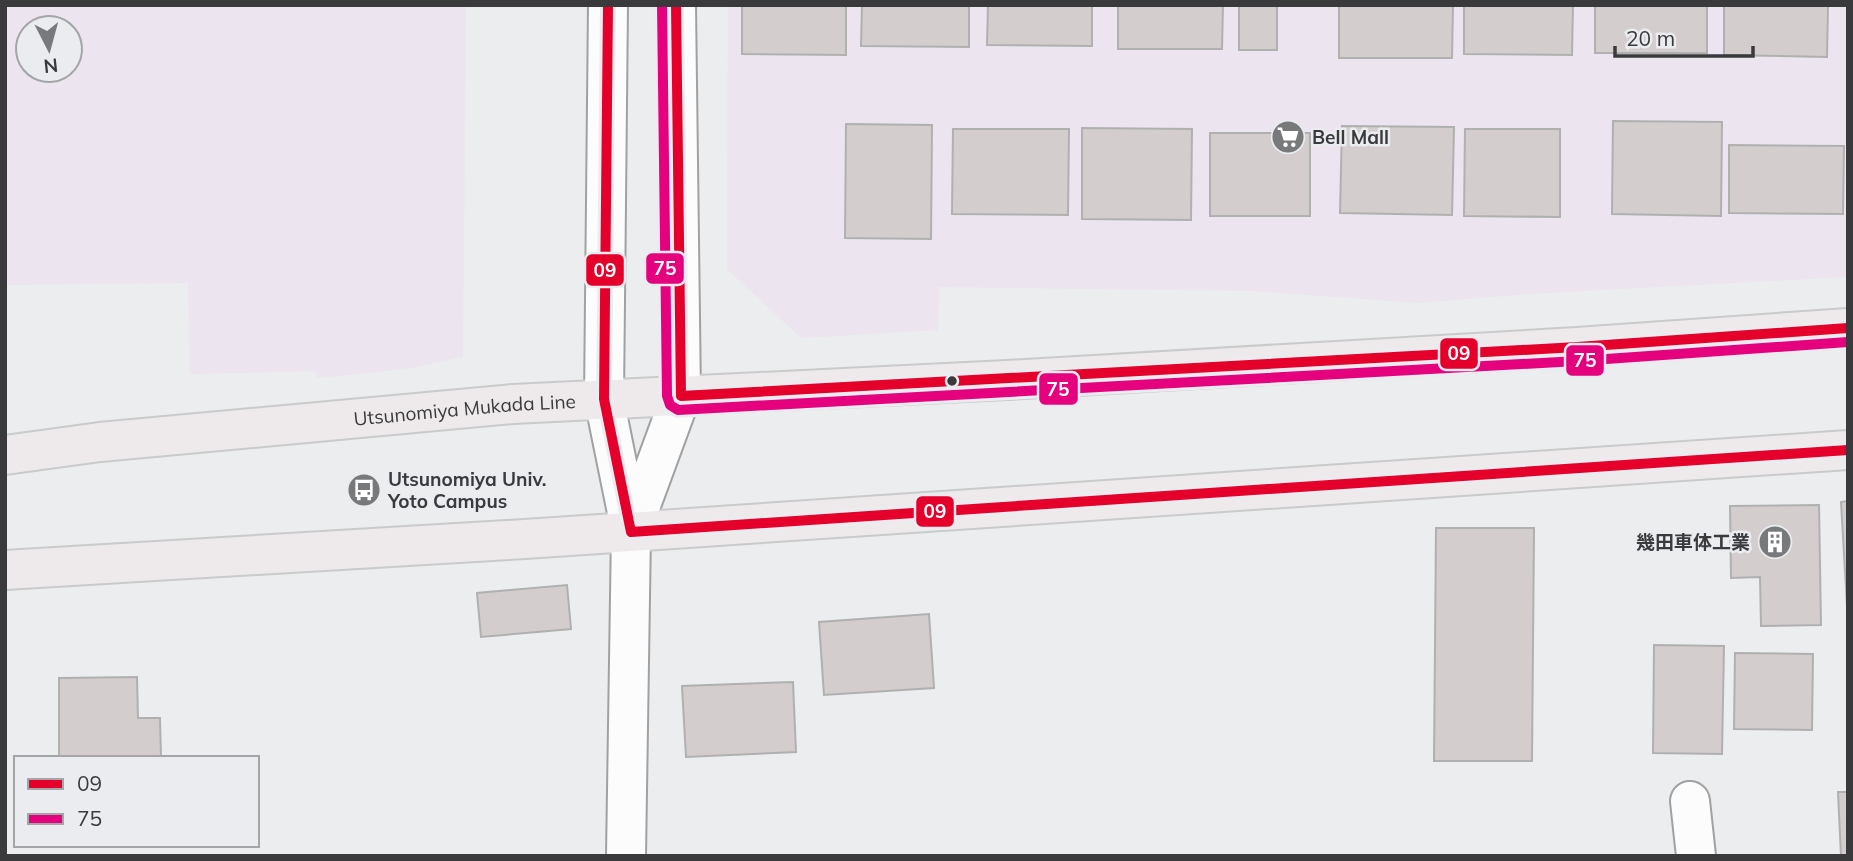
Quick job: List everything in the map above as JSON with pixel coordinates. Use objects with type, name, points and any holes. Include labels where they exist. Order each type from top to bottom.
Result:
[{"type":"main road","name":"Utsunomiya Mukada Line","points":[[5,456],[100,442],[513,404],[1577,347],[1848,328]]},
{"type":"main road","points":[[5,570],[631,532],[1848,450]]},
{"type":"street","points":[[608,5],[604,399],[631,532],[626,856]]},
{"type":"street","points":[[631,532],[681,396],[676,5]]},
{"type":"street","points":[[1690,801],[1696,856]]},
{"type":"shaded area","points":[[5,5],[466,5],[463,357],[406,369],[317,378],[316,371],[190,374],[188,283],[5,285]]},
{"type":"shaded area","name":"Bell Mall","points":[[728,5],[1848,5],[1848,277],[1528,294],[1417,303],[1252,291],[939,287],[938,330],[801,338],[727,269]]},
{"type":"building","points":[[742,5],[846,5],[846,55],[742,54]]},
{"type":"building","points":[[862,5],[969,5],[969,47],[861,46]]},
{"type":"building","points":[[988,5],[1092,5],[1092,46],[987,45]]},
{"type":"building","points":[[1118,5],[1223,5],[1222,49],[1118,49]]},
{"type":"building","points":[[1239,5],[1277,5],[1277,50],[1239,50]]},
{"type":"building","points":[[1339,5],[1453,5],[1452,58],[1339,58]]},
{"type":"building","points":[[1464,5],[1573,5],[1572,55],[1464,54]]},
{"type":"building","points":[[1595,5],[1707,5],[1707,53],[1595,53]]},
{"type":"building","points":[[1724,5],[1828,5],[1827,57],[1724,55]]},
{"type":"building","points":[[1613,121],[1722,122],[1721,216],[1612,214]]},
{"type":"building","points":[[846,124],[932,125],[931,239],[845,238]]},
{"type":"building","points":[[1342,126],[1454,127],[1452,215],[1340,213]]},
{"type":"building","points":[[1082,128],[1192,129],[1191,220],[1082,219]]},
{"type":"building","points":[[953,129],[1069,129],[1068,215],[952,214]]},
{"type":"building","points":[[1465,129],[1560,129],[1560,217],[1464,216]]},
{"type":"building","points":[[1210,133],[1310,133],[1310,216],[1210,216]]},
{"type":"building","points":[[1729,145],[1844,146],[1843,214],[1729,213]]},
{"type":"building","points":[[1848,501],[1848,624],[1841,502]]},
{"type":"building","name":"幾田車体工業","points":[[1819,505],[1821,625],[1761,626],[1760,577],[1731,578],[1730,506]]},
{"type":"building","points":[[1436,528],[1534,528],[1532,761],[1434,761]]},
{"type":"building","points":[[567,585],[571,629],[481,637],[477,593]]},
{"type":"building","points":[[929,614],[934,688],[824,695],[819,622]]},
{"type":"building","points":[[1654,645],[1724,646],[1722,754],[1653,753]]},
{"type":"building","points":[[1735,653],[1813,654],[1812,730],[1734,729]]},
{"type":"building","points":[[137,677],[138,718],[160,718],[161,756],[59,756],[59,678]]},
{"type":"building","points":[[793,682],[796,752],[686,757],[682,686]]},
{"type":"building","points":[[1838,792],[1848,792],[1848,856],[1841,856]]},
{"type":"transit line","name":"09","points":[[608,5],[604,399],[631,532]]},
{"type":"transit line","name":"75","points":[[662,5],[667,396],[670,405],[678,410],[1578,361],[1848,342]]},
{"type":"transit line","name":"09","points":[[676,5],[681,396],[1577,347],[1848,328]]},
{"type":"transit line","name":"09","points":[[631,532],[1848,450]]},
{"type":"place","name":"Bell Mall","points":[[1288,137]]},
{"type":"place","name":"Utsunomiya Univ. Yoto Campus","points":[[364,490]]},
{"type":"place","name":"幾田車体工業","points":[[1775,542]]}]
